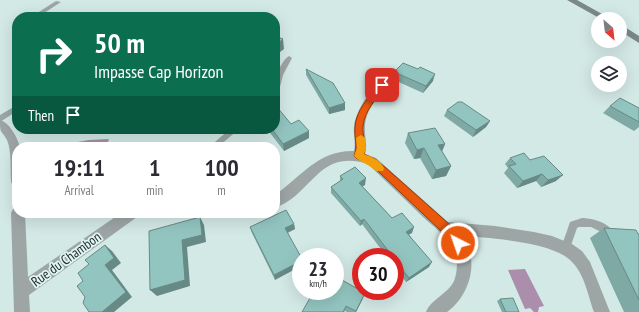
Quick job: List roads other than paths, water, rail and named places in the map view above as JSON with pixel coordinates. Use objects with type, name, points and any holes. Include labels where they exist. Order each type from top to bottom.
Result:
[{"type":"street","points":[[571,0],[594,12]]},
{"type":"street","points":[[627,32],[639,40]]},
{"type":"street","points":[[359,156],[362,148],[359,128],[361,118],[365,107],[382,85]]},
{"type":"street","points":[[0,124],[13,142]]},
{"type":"street","points":[[280,199],[289,194],[317,167],[331,158],[346,154],[359,156],[372,162],[445,228],[458,243],[463,256],[464,270],[460,286],[443,309]]},
{"type":"street","points":[[18,218],[22,312]]},
{"type":"street","name":"Rue du Chambon","points":[[20,292],[125,218]]},
{"type":"street","points":[[445,228],[527,238],[566,248],[578,257],[585,268],[602,312]]},
{"type":"lane","points":[[42,12],[58,2]]},
{"type":"lane","points":[[280,75],[289,58]]},
{"type":"lane","points":[[0,118],[12,111]]},
{"type":"lane","points":[[219,142],[229,134]]},
{"type":"lane","points":[[566,248],[573,225],[579,222],[593,222],[607,231]]}]
